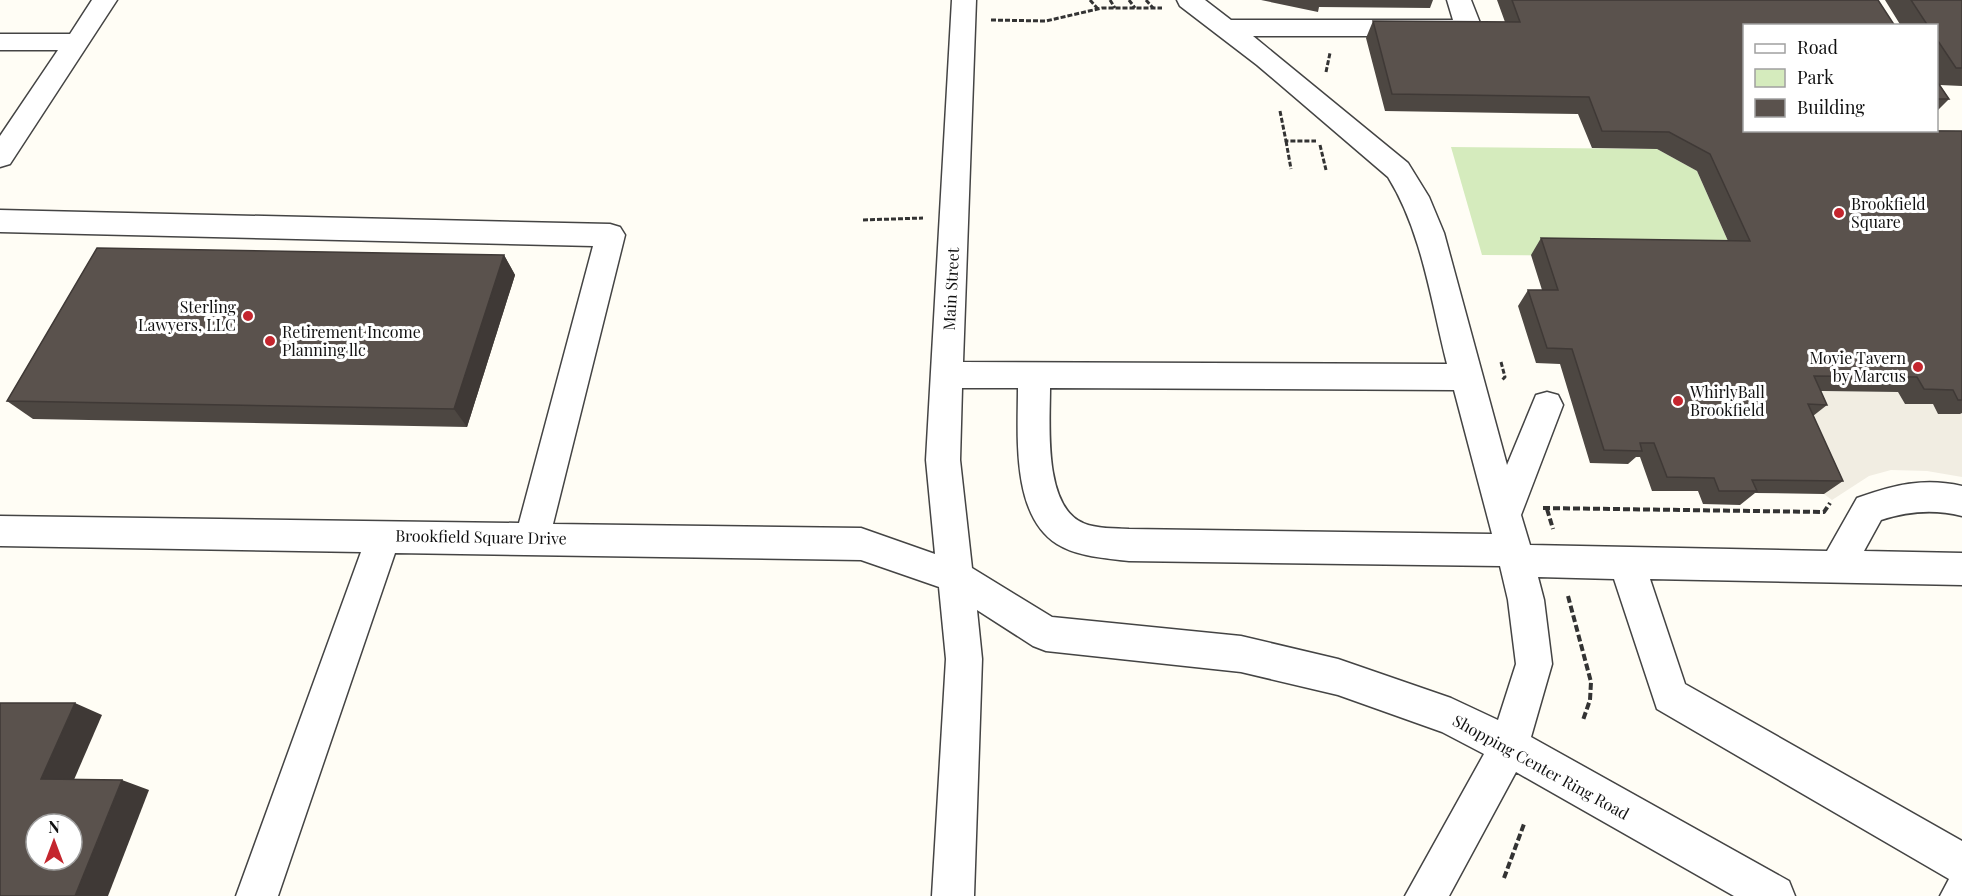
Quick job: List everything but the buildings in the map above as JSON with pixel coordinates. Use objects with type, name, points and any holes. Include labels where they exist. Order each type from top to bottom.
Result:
[{"type":"street","points":[[0,157],[105,0]]},
{"type":"street","name":"Main Street","points":[[953,896],[964,659],[943,460],[964,0]]},
{"type":"street","points":[[1225,28],[1468,28],[1459,0]]},
{"type":"street","points":[[1180,4],[1225,28],[1266,59],[1398,170],[1415,197],[1429,232],[1526,600],[1534,664],[1509,746],[1426,896]]},
{"type":"street","points":[[0,42],[77,42]]},
{"type":"street","points":[[0,221],[610,235],[532,538]]},
{"type":"street","points":[[947,375],[1466,377]]},
{"type":"street","points":[[1034,376],[1035,454],[1039,493],[1055,523],[1070,534],[1095,541],[1129,545],[1515,556],[1627,563],[1962,568]]},
{"type":"street","points":[[1504,515],[1547,405]]},
{"type":"street","points":[[1837,567],[1869,509],[1896,499],[1925,494],[1962,501]]},
{"type":"street","name":"Brookfield Square Drive","points":[[0,531],[861,544],[956,577]]},
{"type":"street","points":[[257,896],[384,535]]},
{"type":"street","points":[[1627,563],[1670,696],[1962,864]]},
{"type":"street","name":"Shopping Center Ring Road","points":[[956,577],[1046,634],[1241,654],[1338,677],[1450,717],[1509,746],[1774,896]]},
{"type":"path","points":[[1090,0],[1098,9]]},
{"type":"path","points":[[1110,0],[1116,8]]},
{"type":"path","points":[[1129,0],[1136,8]]},
{"type":"path","points":[[1146,0],[1153,8]]},
{"type":"path","points":[[988,20],[1046,21],[1098,9],[1153,8],[1180,4]]},
{"type":"path","points":[[1280,111],[1291,169]]},
{"type":"path","points":[[1286,141],[1328,141]]},
{"type":"path","points":[[1320,141],[1326,170]]},
{"type":"path","points":[[863,220],[954,217]]},
{"type":"path","points":[[1556,538],[1547,509],[1824,512],[1832,500]]},
{"type":"path","points":[[1721,504],[1723,511]]},
{"type":"path","points":[[1571,591],[1567,598],[1591,682],[1590,700],[1583,720]]},
{"type":"path","points":[[1504,878],[1524,824]]},
{"type":"green space","points":[[1451,147],[1657,149],[1697,171],[1735,257],[1482,255]]},
{"type":"shaded area","points":[[1797,391],[1898,392],[1905,404],[1933,404],[1938,414],[1960,414],[1962,404],[1962,477],[1927,471],[1891,470],[1869,476],[1832,500],[1824,494],[1791,418]]},
{"type":"place","name":"Brookfield Square","points":[[1839,213]]},
{"type":"place","name":"Sterling Lawyers, LLC","points":[[248,316]]},
{"type":"place","name":"Retirement Income Planning llc","points":[[270,341]]},
{"type":"place","name":"Movie Tavern by Marcus","points":[[1918,367]]},
{"type":"place","name":"WhirlyBall Brookfield","points":[[1678,401]]}]
